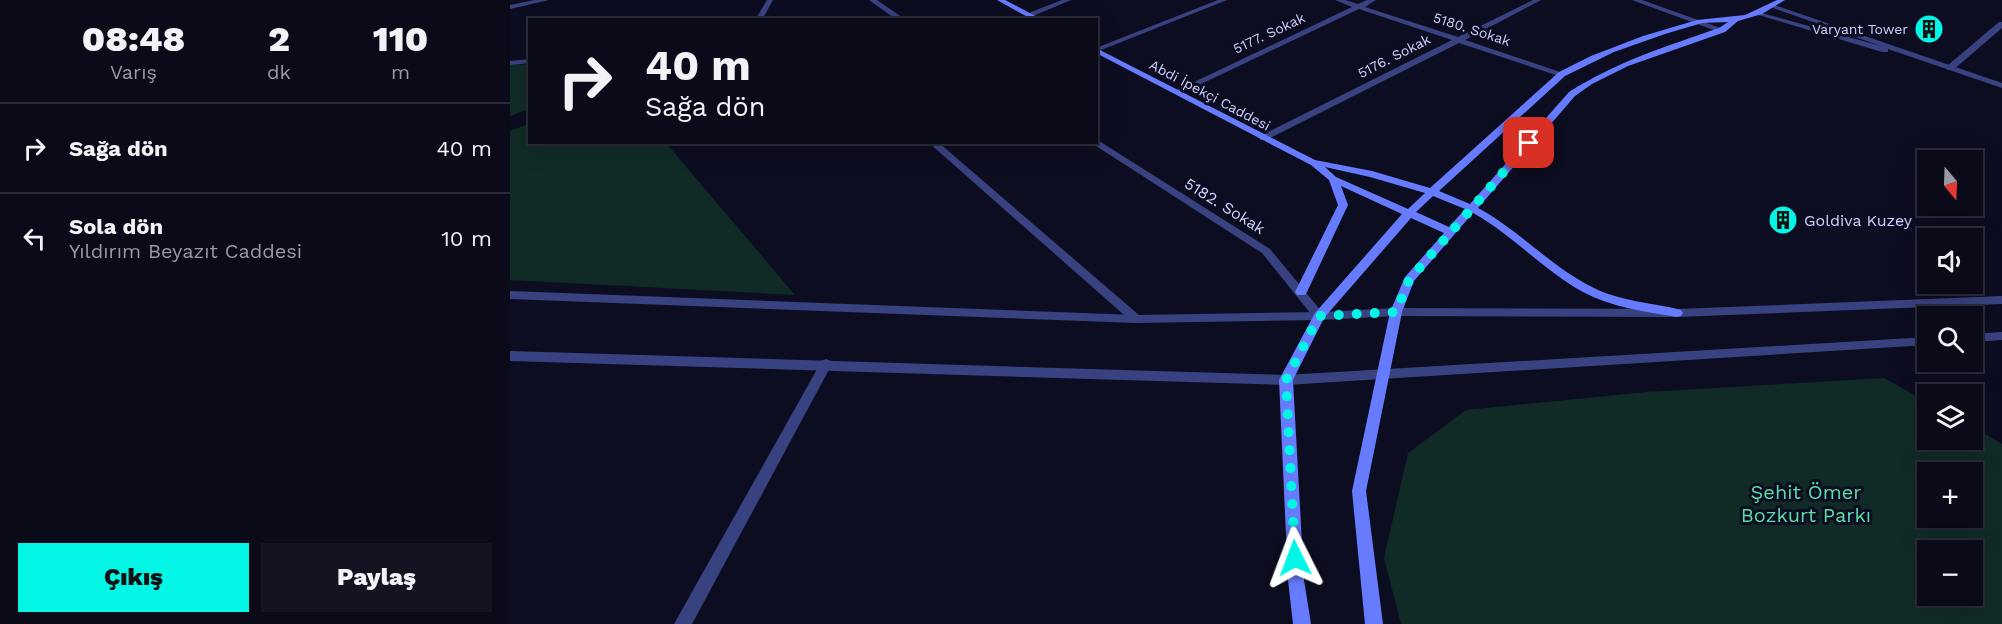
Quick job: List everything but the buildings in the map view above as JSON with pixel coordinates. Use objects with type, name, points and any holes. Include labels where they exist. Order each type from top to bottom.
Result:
[{"type":"main road","points":[[1000,0],[1037,18]]},
{"type":"main road","points":[[1302,624],[1296,580],[1286,380],[1319,316],[1409,213],[1562,74],[1601,55],[1700,21],[1736,19],[1756,14],[1782,0]]},
{"type":"main road","points":[[1374,624],[1359,491],[1396,312],[1409,280],[1572,94],[1598,76],[1623,63],[1722,30],[1736,19]]},
{"type":"main road","name":"Abdi İpekçi Caddesi","points":[[1098,51],[1312,162],[1333,178],[1451,232]]},
{"type":"main road","name":"Abdi İpekçi Caddesi","points":[[1312,162],[1372,174],[1432,192],[1472,208],[1493,220],[1548,264],[1588,290],[1633,306],[1677,313]]},
{"type":"main road","points":[[1301,292],[1343,205],[1333,178]]},
{"type":"street","points":[[513,7],[546,0]]},
{"type":"street","points":[[759,18],[769,1],[779,0]]},
{"type":"street","points":[[872,0],[900,18]]},
{"type":"street","points":[[1030,14],[1068,0]]},
{"type":"street","points":[[1098,50],[1224,0]]},
{"type":"street","name":"5180. Sokak","points":[[1338,0],[1562,74]]},
{"type":"street","name":"5177. Sokak","points":[[1177,92],[1372,0]]},
{"type":"street","name":"5176. Sokak","points":[[1263,138],[1458,38],[1538,0]]},
{"type":"street","points":[[1635,0],[1722,30]]},
{"type":"street","points":[[1772,6],[1881,41],[2002,86]]},
{"type":"street","points":[[1756,14],[1870,47],[1922,58]]},
{"type":"street","points":[[1950,68],[2002,24]]},
{"type":"street","points":[[510,63],[528,61]]},
{"type":"street","name":"5182. Sokak","points":[[1098,143],[1266,250],[1319,316]]},
{"type":"street","points":[[934,144],[1136,319]]},
{"type":"street","points":[[510,295],[1136,319],[1319,316],[1396,312],[1677,313],[2002,300]]},
{"type":"street","points":[[1983,337],[2002,336]]},
{"type":"street","points":[[510,356],[1286,380],[1917,342]]},
{"type":"street","points":[[682,624],[826,364]]},
{"type":"green space","points":[[528,64],[528,109],[510,116],[510,65]]},
{"type":"green space","points":[[528,124],[528,144],[667,144],[795,295],[510,280],[510,131]]},
{"type":"green space","name":"Şehit Ömer Bozkurt Parkı","points":[[1884,378],[1917,396],[1917,450],[1983,450],[1983,433],[2002,444],[2002,624],[1401,624],[1384,558],[1408,453],[1466,410],[1647,392]]},
{"type":"place","name":"Varyant Tower","points":[[1929,29]]},
{"type":"place","name":"Goldiva Kuzey","points":[[1783,220]]},
{"type":"route","points":[[1295,558],[1286,380],[1319,316],[1396,312],[1409,280],[1529,143]]}]
